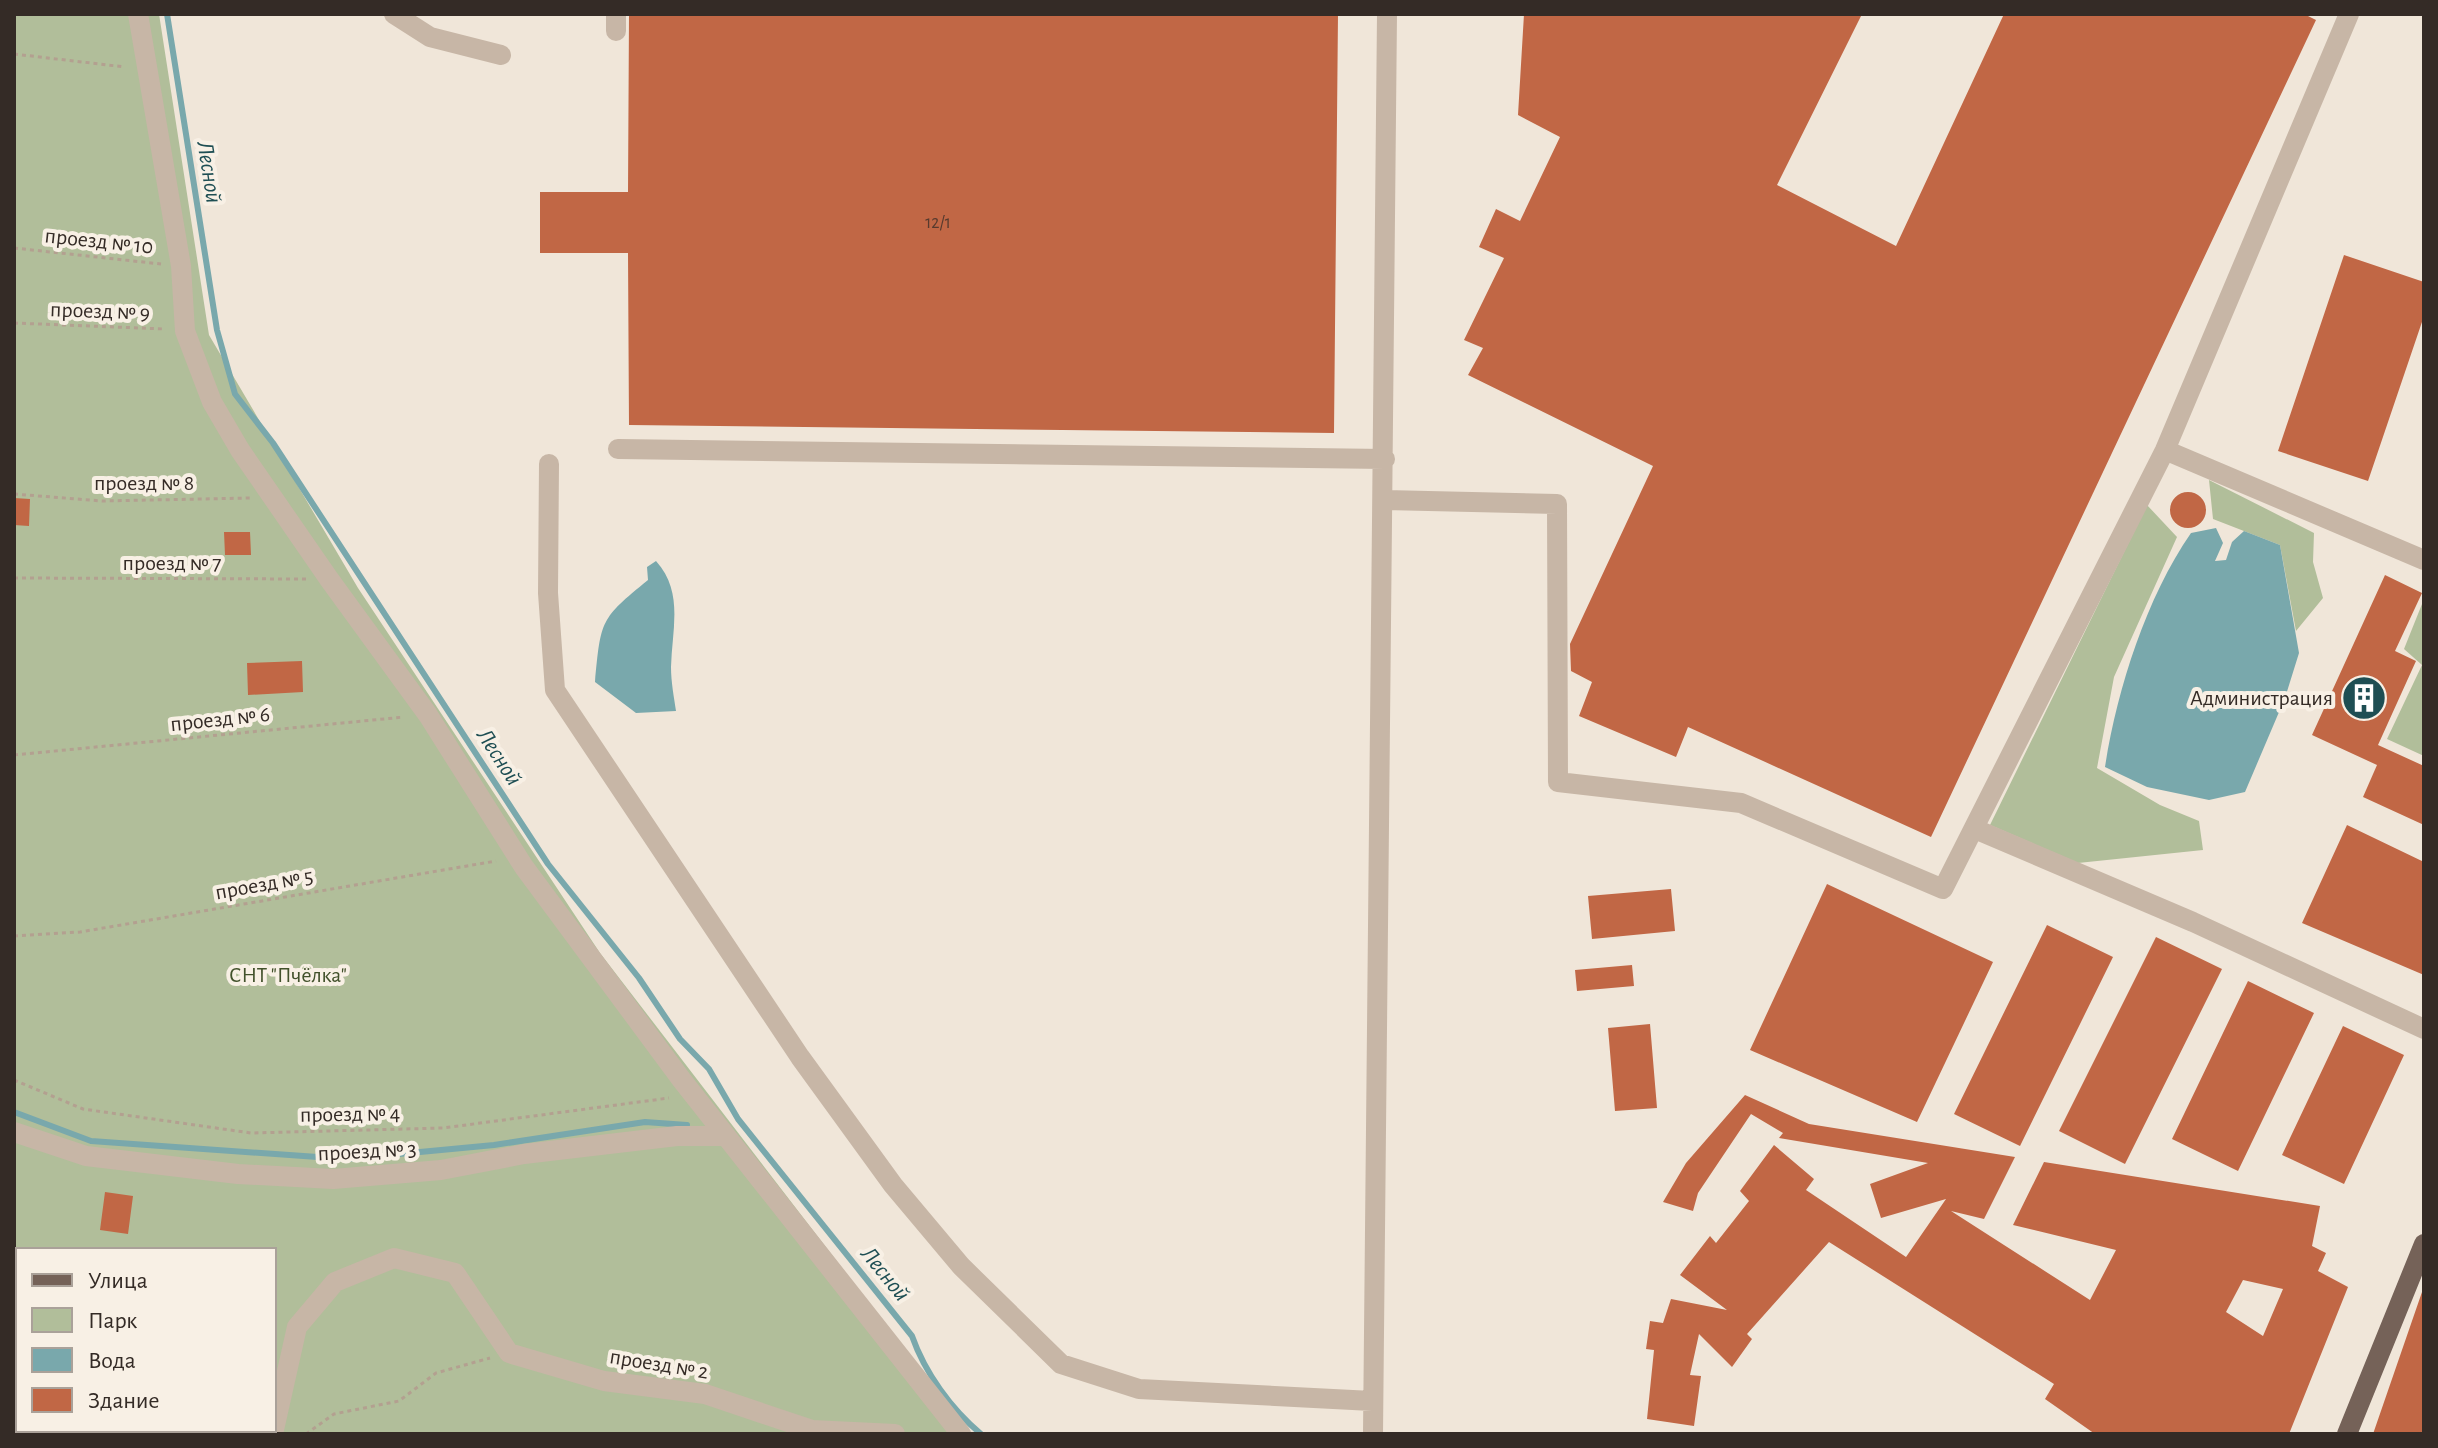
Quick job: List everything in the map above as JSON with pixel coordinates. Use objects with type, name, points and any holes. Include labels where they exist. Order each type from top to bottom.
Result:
[{"type":"main road","points":[[2347,1434],[2424,1244]]},
{"type":"street","points":[[138,14],[181,266],[185,331],[212,402],[329,579],[428,715],[518,857],[725,1136],[961,1434]]},
{"type":"street","points":[[394,14],[430,37],[501,55]]},
{"type":"street","points":[[1373,1434],[1385,500],[1387,14]]},
{"type":"street","points":[[1385,500],[1557,504],[1558,782],[1741,803],[1943,889],[2165,450],[2349,14]]},
{"type":"street","points":[[618,449],[1385,459]]},
{"type":"street","points":[[2165,450],[2424,560]]},
{"type":"street","points":[[549,464],[548,593],[555,690],[800,1057],[893,1185],[961,1266],[1061,1364],[1139,1389],[1372,1401]]},
{"type":"street","points":[[1975,829],[2193,922],[2424,1029]]},
{"type":"street","name":"проезд № 3","points":[[14,1132],[86,1156],[238,1174],[333,1179],[441,1170],[524,1154],[677,1136],[725,1136]]},
{"type":"street","points":[[276,1421],[297,1327],[335,1282],[394,1258],[455,1273],[509,1353]]},
{"type":"street","name":"проезд № 2","points":[[509,1353],[604,1381],[705,1394],[812,1430],[895,1434]]},
{"type":"path","points":[[14,54],[147,69]]},
{"type":"path","name":"проезд № 10","points":[[14,248],[181,266]]},
{"type":"path","name":"проезд № 9","points":[[14,323],[185,331]]},
{"type":"path","name":"проезд № 8","points":[[14,494],[102,501],[274,498]]},
{"type":"path","name":"проезд № 7","points":[[14,578],[329,579]]},
{"type":"path","name":"проезд № 6","points":[[14,755],[428,715]]},
{"type":"path","name":"проезд № 5","points":[[14,936],[80,932],[518,857]]},
{"type":"path","name":"проезд № 4","points":[[14,1080],[83,1109],[251,1133],[443,1128],[693,1094]]},
{"type":"path","points":[[306,1434],[334,1414],[399,1401],[436,1373],[509,1353]]},
{"type":"green space","name":"СНТ \"Пчёлка\"","points":[[14,14],[159,14],[209,335],[358,588],[600,953],[885,1324],[951,1434],[14,1434]]},
{"type":"green space","points":[[2209,480],[2314,533],[2313,562],[2323,598],[2296,631],[2280,545],[2213,519]]},
{"type":"green space","points":[[2147,505],[2177,537],[2114,677],[2097,768],[2160,805],[2199,821],[2203,850],[2078,863],[1990,825]]},
{"type":"green space","points":[[2424,599],[2424,756],[2387,739],[2422,665],[2404,649]]},
{"type":"water","points":[[2216,528],[2223,543],[2215,561],[2226,560],[2232,542],[2244,531],[2280,545],[2299,653],[2285,698],[2245,792],[2209,800],[2147,787],[2105,767],[2126,676],[2160,586],[2191,533]]},
{"type":"water","points":[[656,561],[665,573],[673,598],[671,673],[676,711],[636,713],[595,682],[599,645],[612,613],[648,580],[647,567]]},
{"type":"building","points":[[629,14],[1338,14],[1334,433],[629,425],[628,253],[540,253],[540,192],[628,192]]},
{"type":"building","points":[[1524,14],[1862,14],[1777,185],[1896,246],[2004,14],[2304,14],[2316,20],[1931,837],[1688,727],[1676,757],[1579,716],[1592,682],[1571,671],[1570,644],[1653,466],[1468,375],[1483,348],[1464,340],[1504,258],[1479,247],[1496,209],[1520,221],[1560,137],[1518,115]]},
{"type":"building","points":[[2344,255],[2424,282],[2424,316],[2368,481],[2278,451]]},
{"type":"building","points":[[2188,492],[2201,497],[2206,510],[2201,523],[2188,528],[2175,523],[2170,510],[2175,497]]},
{"type":"building","points":[[14,498],[30,499],[29,526],[14,525]]},
{"type":"building","points":[[224,532],[250,532],[251,555],[225,555]]},
{"type":"building","name":"Администрация","points":[[2385,575],[2422,593],[2395,651],[2416,661],[2378,745],[2424,766],[2424,825],[2363,797],[2377,765],[2312,735]]},
{"type":"building","points":[[302,661],[303,692],[248,695],[247,663]]},
{"type":"building","points":[[2347,825],[2424,862],[2424,975],[2302,923]]},
{"type":"building","points":[[1827,884],[1993,962],[1917,1122],[1750,1050]]},
{"type":"building","points":[[1671,889],[1675,931],[1592,939],[1588,896]]},
{"type":"building","points":[[2047,925],[2113,957],[2020,1146],[1954,1114]]},
{"type":"building","points":[[2156,937],[2222,969],[2125,1164],[2059,1131]]},
{"type":"building","points":[[1632,965],[1634,986],[1577,991],[1575,970]]},
{"type":"building","points":[[2248,981],[2314,1013],[2238,1171],[2172,1139]]},
{"type":"building","points":[[1650,1024],[1657,1108],[1615,1111],[1608,1028]]},
{"type":"building","points":[[2343,1026],[2404,1055],[2344,1184],[2282,1155]]},
{"type":"building","points":[[1745,1095],[1809,1124],[2015,1157],[1984,1219],[1951,1211],[2090,1300],[2116,1250],[2013,1225],[2044,1162],[2320,1206],[2312,1246],[2326,1253],[2318,1271],[2348,1287],[2289,1434],[2095,1434],[2045,1399],[2054,1384],[1829,1242],[1747,1334],[1752,1339],[1732,1367],[1699,1334],[1690,1375],[1701,1376],[1694,1426],[1647,1419],[1654,1350],[1646,1349],[1650,1321],[1663,1323],[1671,1299],[1727,1310],[1680,1275],[1710,1236],[1716,1243],[1749,1201],[1740,1191],[1774,1145],[1814,1179],[1806,1190],[1906,1257],[1946,1199],[1881,1218],[1870,1184],[1928,1163],[1779,1138],[1783,1133],[1751,1114],[1698,1193],[1693,1211],[1663,1202],[1686,1163]],"holes":[[[2243,1280],[2283,1289],[2263,1336],[2226,1312]]]},
{"type":"building","points":[[105,1192],[133,1196],[128,1234],[100,1230]]},
{"type":"building","points":[[2422,1292],[2424,1434],[2373,1434]]},
{"type":"waterway","name":"Лесной","points":[[167,14],[217,330],[235,394],[273,443],[548,864],[639,978],[680,1039],[709,1069],[738,1119],[912,1336],[924,1363],[949,1402],[981,1434]]},
{"type":"waterway","points":[[14,1112],[91,1141],[346,1159],[494,1145],[645,1122],[687,1125]]},
{"type":"place","name":"Администрация","points":[[2364,698]]}]
